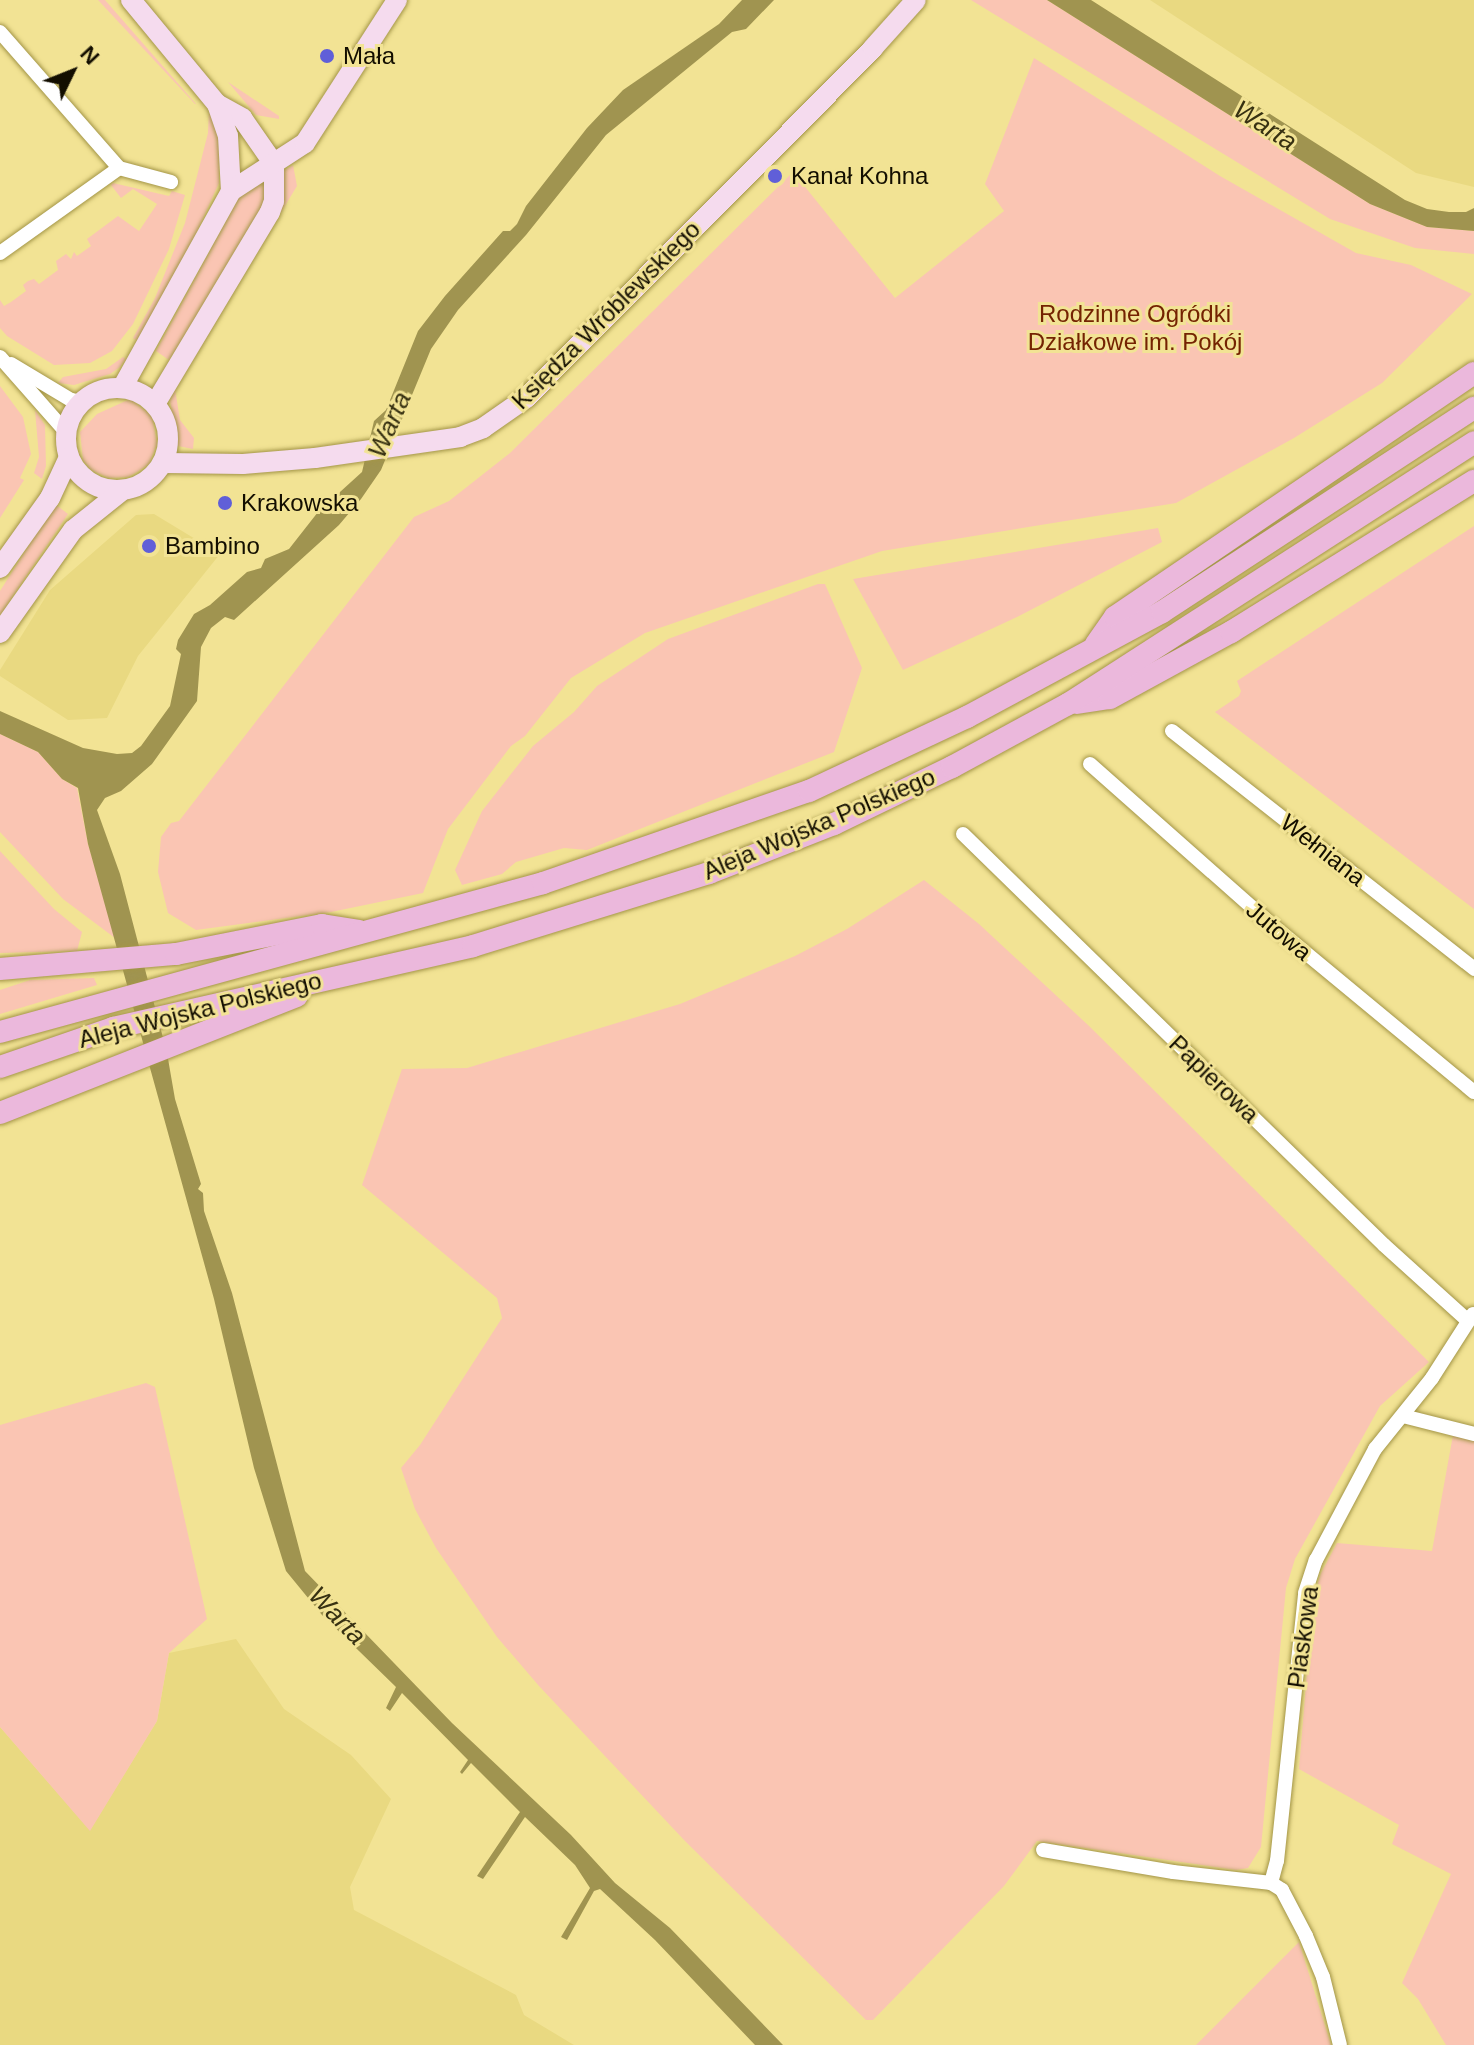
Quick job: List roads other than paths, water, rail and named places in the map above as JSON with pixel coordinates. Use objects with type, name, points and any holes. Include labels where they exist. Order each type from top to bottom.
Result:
[{"type":"main road","points":[[131,0],[217,104],[228,136],[231,191]]},
{"type":"main road","points":[[122,388],[231,191],[299,149],[312,135],[397,0]]},
{"type":"main road","name":"Księdza Wróblewskiego","points":[[165,463],[243,464],[315,458],[460,437],[483,428],[526,398],[873,48],[916,0]]},
{"type":"main road","points":[[155,404],[274,201],[274,164],[242,118],[217,104]]},
{"type":"main road","points":[[1093,648],[1115,617],[1474,373]]},
{"type":"main road","points":[[0,568],[50,498],[69,457],[67,433],[73,414],[82,402],[103,391],[122,388],[155,404],[168,431],[165,463],[146,481],[123,490],[73,530],[0,633]]},
{"type":"main road","name":"Aleja Wojska Polskiego","points":[[0,1032],[477,902],[631,855],[809,791],[967,717],[1162,612],[1474,408]]},
{"type":"main road","name":"Aleja Wojska Polskiego","points":[[0,1067],[113,1028],[473,946],[709,873],[834,824],[952,767],[1068,704],[1474,442]]},
{"type":"main road","points":[[69,457],[85,479],[97,486],[123,490]]},
{"type":"main road","points":[[1068,704],[1110,698],[1231,632],[1474,481]]},
{"type":"main road","points":[[0,969],[94,964],[176,954],[322,925],[367,932]]},
{"type":"main road","points":[[0,1113],[364,969]]},
{"type":"street","points":[[0,32],[119,168],[171,182]]},
{"type":"street","points":[[0,253],[119,168]]},
{"type":"street","points":[[0,358],[71,400],[82,402]]},
{"type":"street","points":[[0,358],[67,433]]},
{"type":"street","name":"Wełniana","points":[[1172,731],[1474,969]]},
{"type":"street","name":"Jutowa","points":[[1090,764],[1261,916],[1474,1092]]},
{"type":"street","name":"Papierowa","points":[[963,834],[1384,1245],[1471,1317]]},
{"type":"street","name":"Piaskowa","points":[[1271,1883],[1277,1861],[1305,1593],[1316,1560],[1375,1449],[1403,1416],[1471,1317]]},
{"type":"street","points":[[1403,1416],[1474,1434]]},
{"type":"street","points":[[1043,1850],[1173,1872],[1271,1883],[1282,1890],[1323,1977],[1340,2045]]},
{"type":"water","name":"Warta","points":[[742,0],[774,0],[746,29],[732,32],[606,135],[526,235],[458,310],[431,349],[381,470],[361,499],[339,525],[234,620],[225,617],[211,628],[201,647],[197,701],[152,764],[121,791],[105,798],[97,810],[120,874],[167,1053],[175,1099],[201,1184],[198,1189],[203,1193],[204,1211],[232,1293],[305,1571],[452,1723],[571,1835],[615,1883],[670,1928],[783,2045],[755,2045],[655,1940],[600,1889],[594,1891],[567,1940],[561,1937],[590,1888],[575,1865],[525,1817],[483,1879],[477,1876],[520,1812],[471,1763],[462,1774],[460,1772],[468,1760],[402,1693],[390,1711],[386,1708],[396,1687],[322,1615],[286,1571],[254,1468],[214,1299],[88,844],[78,788],[62,779],[38,752],[0,734],[0,711],[83,748],[117,754],[132,753],[141,746],[170,706],[181,654],[176,649],[178,640],[194,614],[210,605],[247,572],[261,568],[265,559],[289,549],[318,512],[362,472],[374,421],[386,410],[418,331],[445,296],[503,231],[510,231],[517,224],[526,206],[587,128],[623,90],[719,24]]},
{"type":"water","name":"Warta","points":[[1047,0],[1091,0],[1405,200],[1427,209],[1449,212],[1466,212],[1474,208],[1474,231],[1427,227],[1370,204]]},
{"type":"place","name":"Mała","points":[[327,56]]},
{"type":"place","name":"Kanał Kohna","points":[[775,176]]},
{"type":"place","name":"Krakowska","points":[[225,503]]},
{"type":"place","name":"Bambino","points":[[149,546]]},
{"type":"park label","name":"Rodzinne Ogródki Działkowe im. Pokój","points":[[1135,328]]}]
